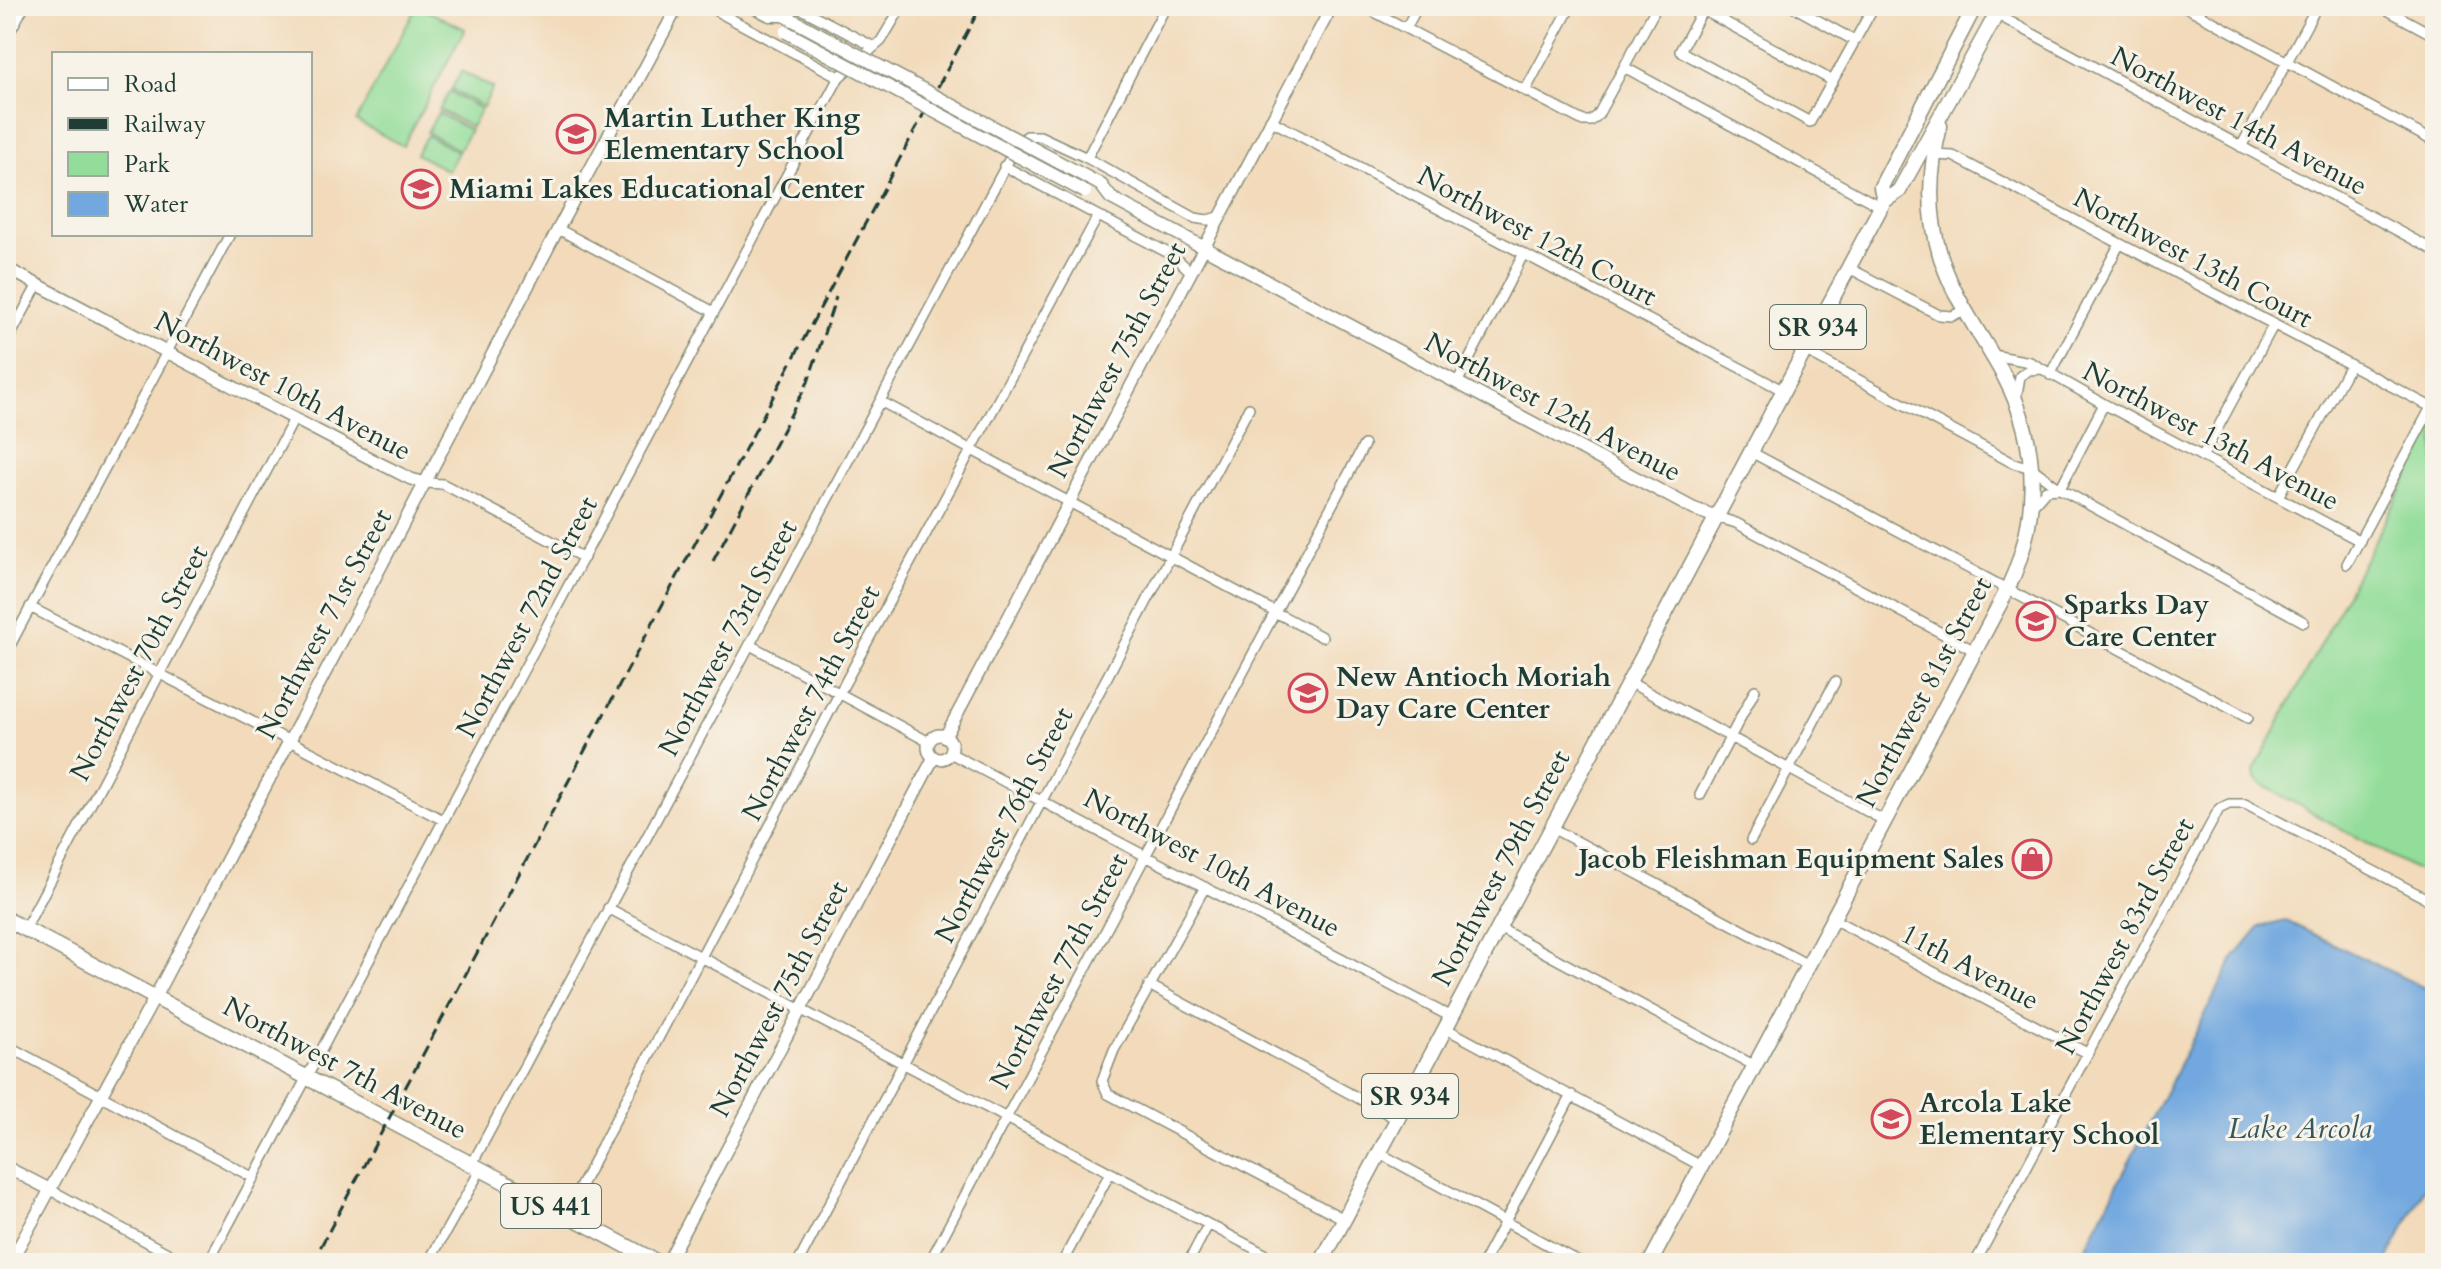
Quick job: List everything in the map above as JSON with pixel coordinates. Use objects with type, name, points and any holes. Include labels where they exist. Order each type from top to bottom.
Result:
[{"type":"main road","name":"Northwest 12th Avenue","points":[[752,6],[770,15],[784,15],[1089,186],[1094,196],[1111,198],[1694,509],[1717,517]]},
{"type":"main road","name":"Northwest 79th Street","points":[[1883,204],[1881,187],[1978,6]]},
{"type":"main road","name":"Northwest 79th Street","points":[[1321,1263],[1883,204],[1899,191],[1999,10]]},
{"type":"main road","name":"Northwest 12th Avenue","points":[[770,15],[777,27],[786,32],[1089,186]]},
{"type":"main road","name":"Northwest 81st Street","points":[[1650,1263],[2008,589],[2026,542],[2032,506],[2032,468],[2027,435],[2016,402],[1945,270],[1935,235],[1930,189],[1933,155],[1944,114]]},
{"type":"main road","name":"Northwest 7th Avenue","points":[[6,919],[659,1263]]},
{"type":"street","points":[[6,39],[24,6]]},
{"type":"street","points":[[707,6],[839,77]]},
{"type":"street","points":[[796,6],[874,47]]},
{"type":"street","name":"Northwest 72nd Street","points":[[208,1263],[839,77],[886,35],[902,6]]},
{"type":"street","points":[[1166,6],[1087,158],[1195,218],[1207,220],[1220,217]]},
{"type":"street","name":"Northwest 75th Street","points":[[945,737],[1332,6]]},
{"type":"street","points":[[1363,6],[1583,121],[1591,121],[1598,115],[1657,6]]},
{"type":"street","points":[[1406,28],[1418,6]]},
{"type":"street","points":[[1525,91],[1571,6]]},
{"type":"street","points":[[1792,6],[1855,41]]},
{"type":"street","points":[[1833,81],[1704,8],[1680,51],[1810,122],[1833,81],[1874,6]]},
{"type":"street","name":"Northwest 14th Avenue","points":[[1978,6],[1999,10],[2241,147],[2435,251]]},
{"type":"street","points":[[2184,6],[2435,142]]},
{"type":"street","points":[[2241,147],[2317,6]]},
{"type":"street","points":[[2380,6],[2435,36]]},
{"type":"street","name":"Northwest 71st Street","points":[[10,1263],[155,997],[558,229],[680,7]]},
{"type":"street","points":[[1624,67],[1883,204]]},
{"type":"street","name":"Northwest 12th Court","points":[[1270,120],[1784,391]]},
{"type":"street","name":"Northwest 73rd Street","points":[[428,1263],[608,908],[1004,166],[1018,143],[1027,136],[1040,136],[1087,158]]},
{"type":"street","name":"Northwest 13th Court","points":[[1933,155],[1953,156],[2350,365],[2433,404]]},
{"type":"street","points":[[1004,166],[1174,256],[1191,272]]},
{"type":"street","name":"Northwest 74th Street","points":[[566,1214],[839,694],[1098,216]]},
{"type":"street","points":[[558,229],[714,312]]},
{"type":"street","points":[[6,653],[229,236]]},
{"type":"street","points":[[2046,372],[2119,245]]},
{"type":"street","points":[[1457,383],[1523,255]]},
{"type":"street","name":"Northwest 10th Avenue","points":[[6,268],[411,479],[443,484],[584,558]]},
{"type":"street","points":[[1849,268],[1939,315],[1948,316],[1965,310]]},
{"type":"street","points":[[6,344],[38,284]]},
{"type":"street","points":[[2202,457],[2274,324]]},
{"type":"street","points":[[1805,351],[2013,463],[2032,468],[2060,489],[2304,622]]},
{"type":"street","name":"Northwest 13th Avenue","points":[[1991,354],[2030,362],[2360,541]]},
{"type":"street","points":[[2278,497],[2350,365]]},
{"type":"street","name":"Northwest 13th Avenue","points":[[2016,402],[2020,376],[2029,370],[2046,372]]},
{"type":"street","points":[[880,401],[1322,637]]},
{"type":"street","points":[[2060,489],[2104,404]]},
{"type":"street","points":[[2347,564],[2433,404]]},
{"type":"street","name":"Northwest 76th Street","points":[[798,1263],[1249,408]]},
{"type":"street","name":"Northwest 70th Street","points":[[25,929],[294,419]]},
{"type":"street","name":"Northwest 77th Street","points":[[929,1263],[1364,445]]},
{"type":"street","points":[[1751,452],[2248,718]]},
{"type":"street","points":[[2032,506],[2042,492],[2060,489]]},
{"type":"street","name":"Northwest 12th Avenue","points":[[1717,517],[1736,523],[1975,651]]},
{"type":"street","points":[[30,607],[443,820]]},
{"type":"street","points":[[750,645],[929,742]]},
{"type":"street","points":[[1629,682],[1885,821]]},
{"type":"street","points":[[1751,840],[1835,682]]},
{"type":"street","points":[[1700,795],[1755,690]]},
{"type":"street","points":[[936,736],[945,737],[950,742],[950,753],[945,757],[934,757],[929,751],[929,742],[936,736]]},
{"type":"street","name":"Northwest 10th Avenue","points":[[950,753],[1146,854],[1701,1166]]},
{"type":"street","name":"Northwest 75th Street","points":[[667,1263],[934,757]]},
{"type":"street","name":"Northwest 83rd Street","points":[[1975,1263],[2219,809],[2229,804],[2245,804],[2435,903]]},
{"type":"street","points":[[1552,828],[1808,965]]},
{"type":"street","points":[[1205,887],[1114,1050],[1102,1081],[1108,1094],[1344,1219]]},
{"type":"street","points":[[608,908],[1282,1263]]},
{"type":"street","name":"11th Avenue","points":[[1833,919],[2087,1053]]},
{"type":"street","points":[[1499,928],[1755,1066]]},
{"type":"street","points":[[1149,985],[1397,1119]]},
{"type":"street","points":[[6,1045],[254,1178]]},
{"type":"street","points":[[1483,1263],[1572,1095]]},
{"type":"street","points":[[1379,1153],[1581,1263]]},
{"type":"street","points":[[6,1167],[186,1263]]},
{"type":"street","points":[[1062,1263],[1110,1173]]},
{"type":"street","points":[[1188,1263],[1208,1225]]},
{"type":"green space","points":[[417,6],[465,29],[403,146],[356,121]]},
{"type":"green space","points":[[461,71],[493,88],[483,107],[451,90]]},
{"type":"green space","points":[[449,92],[481,109],[471,127],[439,110]]},
{"type":"green space","points":[[438,113],[470,130],[459,150],[427,132]]},
{"type":"green space","points":[[427,135],[458,152],[448,171],[416,154]]},
{"type":"green space","points":[[2435,426],[2435,880],[2260,784],[2255,779],[2254,771]]},
{"type":"water","name":"Lake Arcola","points":[[2286,921],[2435,993],[2435,1168],[2386,1263],[2083,1263],[2087,1244],[2234,958],[2260,927]]},
{"type":"railway","points":[[312,1263],[981,6]]},
{"type":"railway","points":[[713,561],[808,382],[836,297]]},
{"type":"place","name":"Martin Luther King Elementary School","points":[[576,134]]},
{"type":"place","name":"Miami Lakes Educational Center","points":[[421,189]]},
{"type":"place","name":"Sparks Day Care Center","points":[[2036,621]]},
{"type":"place","name":"New Antioch Moriah Day Care Center","points":[[1308,693]]},
{"type":"place","name":"Jacob Fleishman Equipment Sales","points":[[2032,859]]},
{"type":"place","name":"Arcola Lake Elementary School","points":[[1891,1119]]}]
